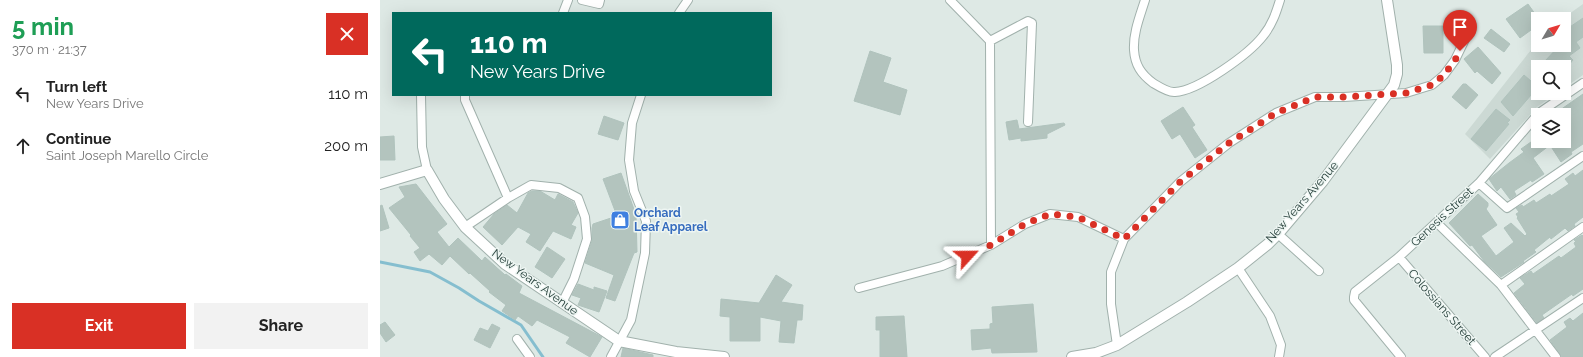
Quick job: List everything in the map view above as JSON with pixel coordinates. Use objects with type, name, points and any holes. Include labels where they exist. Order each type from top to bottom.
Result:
[{"type":"street","points":[[563,12],[568,0]]},
{"type":"street","points":[[582,0],[599,4],[600,0]]},
{"type":"street","points":[[680,12],[688,0]]},
{"type":"street","points":[[950,0],[990,41],[991,245]]},
{"type":"street","points":[[1145,0],[1135,33],[1134,50],[1137,65],[1144,76],[1156,85],[1173,92],[1187,90],[1199,85],[1247,52],[1263,36],[1276,16],[1280,0]]},
{"type":"street","name":"New Years Avenue","points":[[1072,357],[1096,353],[1117,345],[1187,302],[1238,268],[1278,234],[1323,181],[1394,85],[1397,74],[1397,64],[1387,0]]},
{"type":"street","points":[[990,41],[1028,21],[1032,23],[1028,122]]},
{"type":"street","points":[[1117,345],[1111,304],[1111,272],[1124,239],[1180,182],[1229,143],[1276,113],[1315,97],[1344,97],[1406,93],[1432,85],[1444,75],[1455,60],[1469,31]]},
{"type":"street","name":"Genesis Street","points":[[1401,357],[1354,300],[1355,292],[1399,257],[1479,183],[1539,113],[1583,83]]},
{"type":"street","name":"New Years Avenue","points":[[421,96],[422,147],[427,170],[444,199],[465,227],[505,264],[619,341],[676,352],[724,357]]},
{"type":"street","points":[[465,96],[465,100],[508,198]]},
{"type":"street","points":[[611,357],[631,320],[644,253],[646,221],[634,191],[629,160],[632,123],[641,96]]},
{"type":"street","points":[[1479,183],[1507,208],[1583,156]]},
{"type":"street","points":[[380,184],[427,170]]},
{"type":"street","points":[[465,227],[508,198],[531,185],[559,188],[578,198],[585,217],[587,238],[574,279],[562,303]]},
{"type":"street","points":[[858,288],[942,266],[991,245],[1025,224],[1050,214],[1078,217],[1124,239]]},
{"type":"street","points":[[1437,223],[1501,285],[1556,357]]},
{"type":"street","points":[[1501,285],[1583,227]]},
{"type":"street","points":[[1278,234],[1319,271]]},
{"type":"street","name":"Colossians Street","points":[[1399,257],[1485,357]]},
{"type":"street","points":[[1238,268],[1270,316],[1281,345],[1279,357]]},
{"type":"street","points":[[1495,357],[1583,298]]},
{"type":"street","points":[[517,339],[530,357]]},
{"type":"shaded area","points":[[1583,4],[1583,75],[1571,83],[1571,60],[1531,60],[1531,100],[1547,100],[1536,108],[1531,108],[1531,114],[1490,159],[1465,134],[1531,50],[1531,52],[1571,52],[1571,13]]},
{"type":"building","points":[[1528,4],[1534,12],[1531,12],[1531,30],[1520,38],[1506,19]]},
{"type":"building","points":[[1583,18],[1583,37],[1576,42],[1580,48],[1569,56],[1573,60],[1571,62],[1571,60],[1546,60],[1553,52],[1571,52],[1571,26]]},
{"type":"building","points":[[1423,26],[1443,26],[1443,53],[1424,53]]},
{"type":"building","points":[[1491,29],[1510,44],[1504,52],[1484,38]]},
{"type":"building","points":[[1478,47],[1501,73],[1492,84],[1477,71],[1475,73],[1464,59]]},
{"type":"building","points":[[870,51],[891,58],[883,82],[907,90],[900,115],[854,101]]},
{"type":"building","points":[[1524,75],[1531,81],[1531,95],[1513,116],[1501,102]]},
{"type":"building","points":[[1463,84],[1466,84],[1478,95],[1466,109],[1452,97]]},
{"type":"building","points":[[1583,94],[1583,144],[1571,152],[1572,154],[1561,162],[1552,148],[1571,148],[1571,108],[1563,108]]},
{"type":"building","points":[[1183,107],[1195,125],[1192,127],[1207,150],[1195,158],[1180,134],[1172,139],[1161,121]]},
{"type":"building","points":[[1496,109],[1510,120],[1507,123],[1509,124],[1486,151],[1471,139]]},
{"type":"building","points":[[604,116],[624,123],[618,140],[598,134]]},
{"type":"building","points":[[1017,120],[1019,129],[1064,123],[1065,125],[1047,134],[1047,138],[1021,141],[1021,138],[1009,140],[1006,122]]},
{"type":"building","points":[[394,136],[395,160],[380,160],[380,137]]},
{"type":"building","points":[[1531,142],[1531,148],[1546,148],[1533,158],[1544,174],[1514,191],[1516,195],[1510,199],[1501,187],[1497,191],[1489,179],[1524,152],[1521,149]]},
{"type":"building","points":[[1583,170],[1583,217],[1568,231],[1565,228],[1551,239],[1550,237],[1534,250],[1536,252],[1523,261],[1524,262],[1501,277],[1484,261],[1472,245],[1470,246],[1449,223],[1478,194],[1488,203],[1486,209],[1497,225],[1481,236],[1496,256],[1514,242],[1504,228],[1511,223],[1525,236],[1527,234],[1517,218],[1518,217],[1516,214],[1519,212],[1516,208],[1522,205],[1523,207],[1534,200],[1536,203],[1550,194],[1551,196],[1569,184],[1565,179],[1573,173],[1575,176]]},
{"type":"building","name":"Orchard Leaf Apparel","points":[[621,173],[636,215],[637,252],[634,253],[615,301],[606,298],[614,275],[585,263],[592,241],[593,224],[617,216],[603,179]]},
{"type":"building","points":[[416,184],[447,224],[437,232],[449,247],[458,238],[482,261],[485,257],[505,275],[506,274],[522,286],[519,293],[602,337],[590,357],[566,343],[570,337],[537,320],[532,326],[518,316],[515,320],[502,311],[506,305],[489,292],[490,291],[450,256],[442,265],[429,254],[420,261],[414,252],[420,248],[389,208],[405,197],[399,187]]},
{"type":"building","points":[[532,191],[540,191],[555,200],[558,194],[573,202],[578,213],[571,225],[576,227],[571,239],[553,231],[540,251],[526,242],[531,234],[518,227],[502,245],[483,227],[494,214],[507,205],[517,213],[528,193]]},
{"type":"building","points":[[382,205],[389,228],[380,231],[380,206]]},
{"type":"building","points":[[1582,235],[1583,289],[1573,296],[1572,294],[1542,315],[1544,318],[1537,323],[1514,293],[1525,284],[1520,278],[1531,271],[1533,274],[1559,256],[1561,258],[1576,247],[1574,243],[1576,241],[1574,240]]},
{"type":"building","points":[[547,247],[565,259],[552,278],[535,267]]},
{"type":"building","points":[[776,275],[792,285],[781,302],[803,305],[802,320],[797,320],[794,343],[779,342],[781,321],[760,317],[760,341],[730,341],[730,317],[720,316],[721,299],[759,303]]},
{"type":"building","points":[[578,284],[594,290],[594,287],[607,291],[599,312],[578,305],[581,298],[572,295]]},
{"type":"building","points":[[1033,304],[1037,352],[992,353],[991,348],[972,350],[971,330],[990,329],[990,324],[993,323],[992,307]]},
{"type":"building","points":[[1583,313],[1583,357],[1562,357],[1550,340],[1567,327],[1564,322],[1570,318],[1573,321]]},
{"type":"building","points":[[904,316],[907,357],[880,357],[880,330],[876,330],[876,317]]},
{"type":"building","points":[[385,322],[395,335],[386,342],[380,333],[380,325]]},
{"type":"building","points":[[492,324],[500,328],[490,348],[474,340],[480,328],[488,331]]},
{"type":"building","points":[[623,348],[653,355],[653,357],[621,357]]},
{"type":"waterway","points":[[380,262],[430,272],[459,288],[521,325],[543,357]]},
{"type":"place","name":"Orchard Leaf Apparel","points":[[620,220]]},
{"type":"route","points":[[967,256],[991,245],[1025,224],[1050,214],[1078,217],[1124,239],[1180,182],[1229,143],[1276,113],[1315,97],[1344,97],[1406,93],[1432,85],[1444,75],[1460,51]]}]
